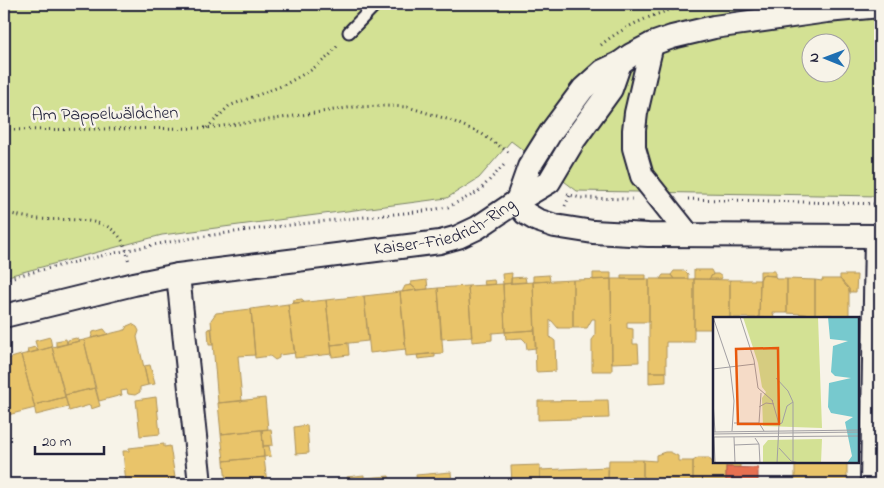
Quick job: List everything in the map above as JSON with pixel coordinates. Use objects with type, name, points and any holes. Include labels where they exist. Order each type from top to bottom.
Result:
[{"type":"street","points":[[517,201],[529,167],[551,132],[578,96],[603,71],[620,64],[631,54],[672,37],[714,27],[826,11],[880,6]]},
{"type":"street","points":[[652,44],[636,113],[634,148],[642,176],[688,234]]},
{"type":"street","points":[[517,201],[549,182],[574,140],[611,90],[620,64]]},
{"type":"street","name":"Kaiser-Friedrich-Ring","points":[[4,316],[178,275],[440,242],[458,238],[477,228],[517,201],[525,213],[537,220],[555,226],[614,234],[878,237]]},
{"type":"street","points":[[872,484],[878,237]]},
{"type":"street","points":[[178,275],[200,484]]},
{"type":"lane","points":[[349,32],[376,4]]},
{"type":"path","points":[[207,128],[229,106],[284,85],[312,70],[328,56],[349,32]]},
{"type":"path","name":"Am Pappelwäldchen","points":[[4,130],[207,128],[354,107],[408,107],[450,120],[482,134],[513,155],[478,192],[448,207],[264,228],[192,238],[127,251]]},
{"type":"path","points":[[549,182],[570,196],[580,198],[880,204]]},
{"type":"path","points":[[4,212],[38,219],[86,220],[106,226],[116,232],[122,240],[127,251],[134,284]]},
{"type":"path","points":[[4,279],[127,251]]},
{"type":"green space","points":[[4,4],[880,4],[880,196],[577,191],[511,141],[479,178],[447,198],[162,235],[4,277]]},
{"type":"building: Wohnen","points":[[694,270],[711,270],[713,274],[709,279],[694,279]]},
{"type":"building: Wohnen","points":[[674,271],[685,271],[688,274],[688,279],[674,279],[671,275]]},
{"type":"building: Wohnen","points":[[760,271],[775,271],[775,276],[762,275],[760,280]]},
{"type":"building: Wohnen","points":[[512,273],[511,283],[503,284],[502,274]]},
{"type":"building: Wohnen","points":[[593,273],[611,273],[611,279],[593,280]]},
{"type":"building: Wohnen","points":[[713,274],[718,274],[722,277],[721,279],[709,279]]},
{"type":"building: Wohnen","points":[[549,275],[550,281],[533,282],[533,276]]},
{"type":"building: Wohnen","points":[[621,275],[646,275],[646,279],[621,279]]},
{"type":"building: Wohnen","points":[[663,275],[671,275],[674,279],[660,279]]},
{"type":"building: Wohnen","points":[[762,275],[775,276],[776,279],[787,279],[787,313],[773,313],[774,317],[759,317],[760,280]]},
{"type":"building: Wohnen","points":[[840,275],[857,275],[856,292],[849,292],[849,289],[840,279]]},
{"type":"building: Wohnen","points":[[525,277],[526,282],[511,283],[511,278]]},
{"type":"building: Wohnen","points":[[611,279],[649,279],[649,322],[627,322],[627,328],[633,329],[633,344],[638,344],[639,362],[612,363]]},
{"type":"building: Wohnen","points":[[611,279],[612,371],[592,371],[592,340],[595,336],[595,319],[592,319],[587,328],[573,328],[573,280]]},
{"type":"building: Wohnen","points":[[649,279],[694,279],[694,342],[666,342],[666,372],[649,372]]},
{"type":"building: Wohnen","points":[[694,279],[730,280],[730,317],[713,317],[713,329],[694,329]]},
{"type":"building: Wohnen","points":[[787,279],[815,280],[815,315],[787,313]]},
{"type":"building: Wohnen","points":[[822,279],[840,279],[849,289],[849,317],[815,315],[815,280],[822,281]]},
{"type":"building: Wohnen","points":[[427,280],[428,289],[416,290],[411,285],[411,282]]},
{"type":"building: Wohnen","points":[[494,280],[495,284],[484,285],[483,281]]},
{"type":"building: Wohnen","points":[[573,280],[573,328],[558,328],[550,320],[550,337],[555,341],[556,371],[536,372],[533,282]]},
{"type":"building: Wohnen","points":[[730,280],[760,280],[759,317],[730,317]]},
{"type":"building: Wohnen","points":[[533,282],[535,330],[505,332],[503,284]]},
{"type":"building: Wohnen","points":[[503,284],[505,332],[492,333],[492,340],[472,342],[468,286]]},
{"type":"building: Wohnen","points":[[411,285],[416,290],[402,292],[405,286]]},
{"type":"building: Wohnen","points":[[468,286],[472,337],[441,339],[438,288]]},
{"type":"building: Wohnen","points":[[438,288],[443,353],[406,356],[400,292]]},
{"type":"building: Wohnen","points":[[400,292],[406,349],[370,353],[364,296]]},
{"type":"building: Wohnen","points":[[364,296],[368,341],[331,345],[326,300]]},
{"type":"building: Wohnen","points":[[302,299],[304,302],[292,303],[293,300]]},
{"type":"building: Wohnen","points":[[326,300],[332,354],[295,358],[288,304]]},
{"type":"building: Wohnen","points":[[288,304],[295,353],[279,355],[279,358],[275,360],[270,356],[255,358],[251,309]]},
{"type":"building: Wohnen","points":[[251,309],[255,355],[238,356],[242,401],[218,403],[211,320],[216,313]]},
{"type":"building: Wohnen","points":[[800,314],[815,315],[815,317],[800,317]]},
{"type":"building: Wohnen","points":[[815,315],[832,315],[832,317],[815,317]]},
{"type":"building: Wohnen","points":[[132,324],[139,331],[137,337],[148,385],[140,387],[140,392],[135,395],[128,394],[127,390],[121,391],[122,395],[99,401],[84,340],[125,330],[127,326]]},
{"type":"building: Wohnen","points":[[211,328],[213,345],[209,345],[208,329]]},
{"type":"building: Wohnen","points":[[104,329],[108,334],[91,338],[93,332]]},
{"type":"building: Wohnen","points":[[535,330],[536,348],[527,349],[526,342],[522,338],[506,339],[505,332]]},
{"type":"building: Wohnen","points":[[50,337],[52,347],[38,351],[35,341]]},
{"type":"building: Wohnen","points":[[76,338],[80,341],[67,344],[68,340]]},
{"type":"building: Wohnen","points":[[66,339],[67,344],[56,347],[56,341]]},
{"type":"building: Wohnen","points":[[84,340],[95,388],[65,395],[52,347]]},
{"type":"building: Wohnen","points":[[348,343],[349,355],[332,357],[331,345]]},
{"type":"building: Wohnen","points":[[35,347],[38,351],[27,354],[28,349]]},
{"type":"building: Wohnen","points":[[52,347],[65,397],[34,405],[21,355]]},
{"type":"building: Wohnen","points":[[435,353],[435,357],[418,359],[417,355]]},
{"type":"building: Wohnen","points":[[21,355],[35,408],[4,416],[4,360]]},
{"type":"building: Wohnen","points":[[150,365],[155,384],[148,385],[144,366]]},
{"type":"building: Wohnen","points":[[649,372],[666,372],[666,382],[649,383]]},
{"type":"building: Wohnen","points":[[95,388],[100,406],[91,409],[90,405],[69,411],[65,395]]},
{"type":"building: Wohnen","points":[[65,397],[68,407],[36,415],[34,405]]},
{"type":"building: Wohnen","points":[[156,397],[160,434],[140,436],[136,400]]},
{"type":"building: Wohnen","points":[[265,398],[268,429],[221,434],[218,403]]},
{"type":"building: Wohnen","points":[[608,400],[609,418],[538,420],[538,401]]},
{"type":"building: Wohnen","points":[[307,425],[309,453],[296,454],[294,427]]},
{"type":"building: Wohnen","points":[[271,429],[273,445],[263,446],[262,430]]},
{"type":"building: Wohnen","points":[[262,430],[264,457],[224,461],[221,434]]},
{"type":"building: Wohnen","points":[[164,444],[164,447],[170,446],[176,484],[126,484],[123,451],[129,451],[129,448]]},
{"type":"building: Wohnen","points":[[263,446],[269,446],[271,456],[264,457]]},
{"type":"building: Wohnen","points":[[665,452],[678,456],[678,461],[693,461],[693,484],[643,484],[643,460],[656,461],[656,455]]},
{"type":"building: Wohnen","points":[[264,457],[267,484],[226,484],[224,461]]},
{"type":"building: Wohnen","points":[[698,458],[709,458],[713,463],[726,463],[726,484],[693,484],[693,461]]},
{"type":"building: Wohnen","points":[[609,460],[643,460],[643,484],[608,484]]},
{"type":"building: Wohnen","points":[[726,463],[740,463],[740,467],[726,467]]},
{"type":"building: Wohnen","points":[[795,463],[847,463],[847,484],[795,484]]},
{"type":"building: Wohnen","points":[[540,465],[540,484],[512,484],[511,466]]},
{"type":"building: Wohnen","points":[[608,467],[608,484],[540,484],[540,470]]},
{"type":"building: Wohnen","points":[[451,472],[452,484],[417,484],[416,475]]},
{"type":"building: Wohnen","points":[[364,475],[364,478],[389,476],[390,484],[348,484],[347,477]]},
{"type":"building: Wohnen","points":[[417,481],[417,484],[390,484],[390,483]]},
{"type":"building: Handel","points":[[726,467],[758,468],[758,484],[726,484]]}]
